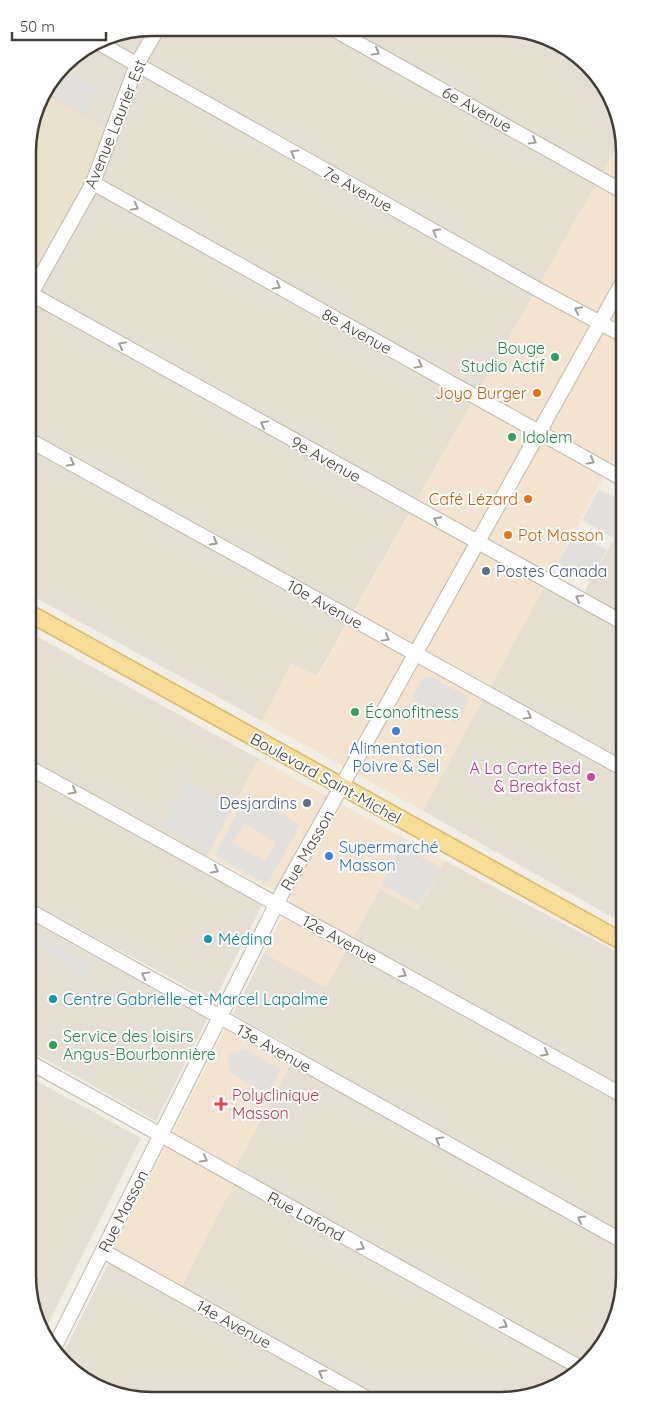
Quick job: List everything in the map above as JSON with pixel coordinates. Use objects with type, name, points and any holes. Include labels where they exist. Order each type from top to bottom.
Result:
[{"type":"main road","name":"Boulevard Saint-Michel","points":[[36,617],[616,938]]},
{"type":"street","name":"Avenue Laurier Est","points":[[36,286],[93,183],[137,64],[153,36]]},
{"type":"street","name":"6e Avenue","points":[[345,36],[616,188]]},
{"type":"street","name":"7e Avenue","points":[[105,46],[537,289],[616,331]]},
{"type":"street","name":"8e Avenue","points":[[93,183],[616,475]]},
{"type":"street","name":"Rue Masson","points":[[57,1342],[277,903],[616,294]]},
{"type":"street","name":"9e Avenue","points":[[36,300],[616,619]]},
{"type":"street","name":"10e Avenue","points":[[36,444],[616,765]]},
{"type":"street","name":"12e Avenue","points":[[36,771],[616,1092]]},
{"type":"street","name":"13e Avenue","points":[[36,914],[616,1238]]},
{"type":"street","name":"Rue Lafond","points":[[36,1066],[574,1364]]},
{"type":"street","name":"14e Avenue","points":[[103,1252],[356,1392]]},
{"type":"shaded area","points":[[500,36],[522,38],[537,42],[564,56],[582,70],[592,82],[607,108],[612,122],[616,149],[317,676],[291,664],[262,721],[36,598],[36,145],[40,122],[45,108],[60,82],[82,60],[108,45],[137,37]]},
{"type":"shaded area","points":[[69,71],[99,89],[84,113],[52,95]]},
{"type":"shaded area","points":[[50,97],[106,129],[88,180],[36,276],[36,145],[40,122]]},
{"type":"shaded area","points":[[616,149],[616,454],[423,811],[262,721],[291,664],[318,676]]},
{"type":"shaded area","points":[[599,489],[616,498],[616,534],[614,538],[582,520]]},
{"type":"shaded area","points":[[575,532],[607,550],[590,581],[558,563]]},
{"type":"shaded area","points":[[616,536],[616,919],[423,811],[461,732],[541,577],[580,599]]},
{"type":"shaded area","points":[[36,636],[259,759],[199,871],[262,905],[214,1001],[36,905]]},
{"type":"shaded area","points":[[429,676],[470,698],[456,723],[414,700],[413,694],[422,679]]},
{"type":"shaded area","points":[[259,759],[445,861],[418,910],[380,889],[326,987],[264,953],[291,899],[207,856]]},
{"type":"shaded area","points":[[187,783],[233,807],[209,852],[162,826]]},
{"type":"shaded area","points":[[247,795],[300,825],[267,882],[262,882],[215,855]],"holes":[[[244,824],[276,842],[265,861],[233,843]]]},
{"type":"shaded area","points":[[402,846],[441,868],[419,905],[381,884]]},
{"type":"shaded area","points":[[445,861],[616,951],[616,1283],[612,1306],[607,1320],[592,1346],[570,1368],[551,1380],[530,1388],[500,1392],[145,1392],[115,1386],[82,1368],[64,1351],[110,1260],[176,1297],[238,1175],[233,1172],[298,1050],[233,1014],[264,953],[326,987],[380,889],[418,910]]},
{"type":"shaded area","points":[[36,924],[207,1019],[156,1121],[36,1054]]},
{"type":"shaded area","points":[[36,934],[94,966],[87,979],[72,970],[63,960],[36,945]]},
{"type":"shaded area","points":[[225,1029],[290,1065],[233,1171],[239,1175],[181,1286],[113,1250]]},
{"type":"shaded area","points":[[244,1049],[281,1069],[268,1094],[231,1074],[227,1060],[230,1053]]},
{"type":"shaded area","points":[[36,1081],[141,1138],[48,1325],[40,1306],[36,1276]]},
{"type":"place","name":"Bouge Studio Actif","points":[[555,357]]},
{"type":"place","name":"Joyo Burger","points":[[537,393]]},
{"type":"place","name":"Idolem","points":[[512,437]]},
{"type":"place","name":"Café Lézard","points":[[528,499]]},
{"type":"place","name":"Pot Masson","points":[[508,535]]},
{"type":"place","name":"Postes Canada","points":[[486,571]]},
{"type":"place","name":"Éconofitness","points":[[355,712]]},
{"type":"place","name":"Alimentation Poivre & Sel","points":[[396,731]]},
{"type":"place","name":"A La Carte Bed & Breakfast","points":[[591,777]]},
{"type":"place","name":"Desjardins","points":[[307,803]]},
{"type":"place","name":"Supermarché Masson","points":[[329,856]]},
{"type":"place","name":"Médina","points":[[208,939]]},
{"type":"place","name":"Centre Gabrielle-et-Marcel Lapalme","points":[[53,999]]},
{"type":"place","name":"Service des loisirs Angus-Bourbonnière","points":[[53,1045]]},
{"type":"place","name":"Polyclinique Masson","points":[[221,1104]]}]
